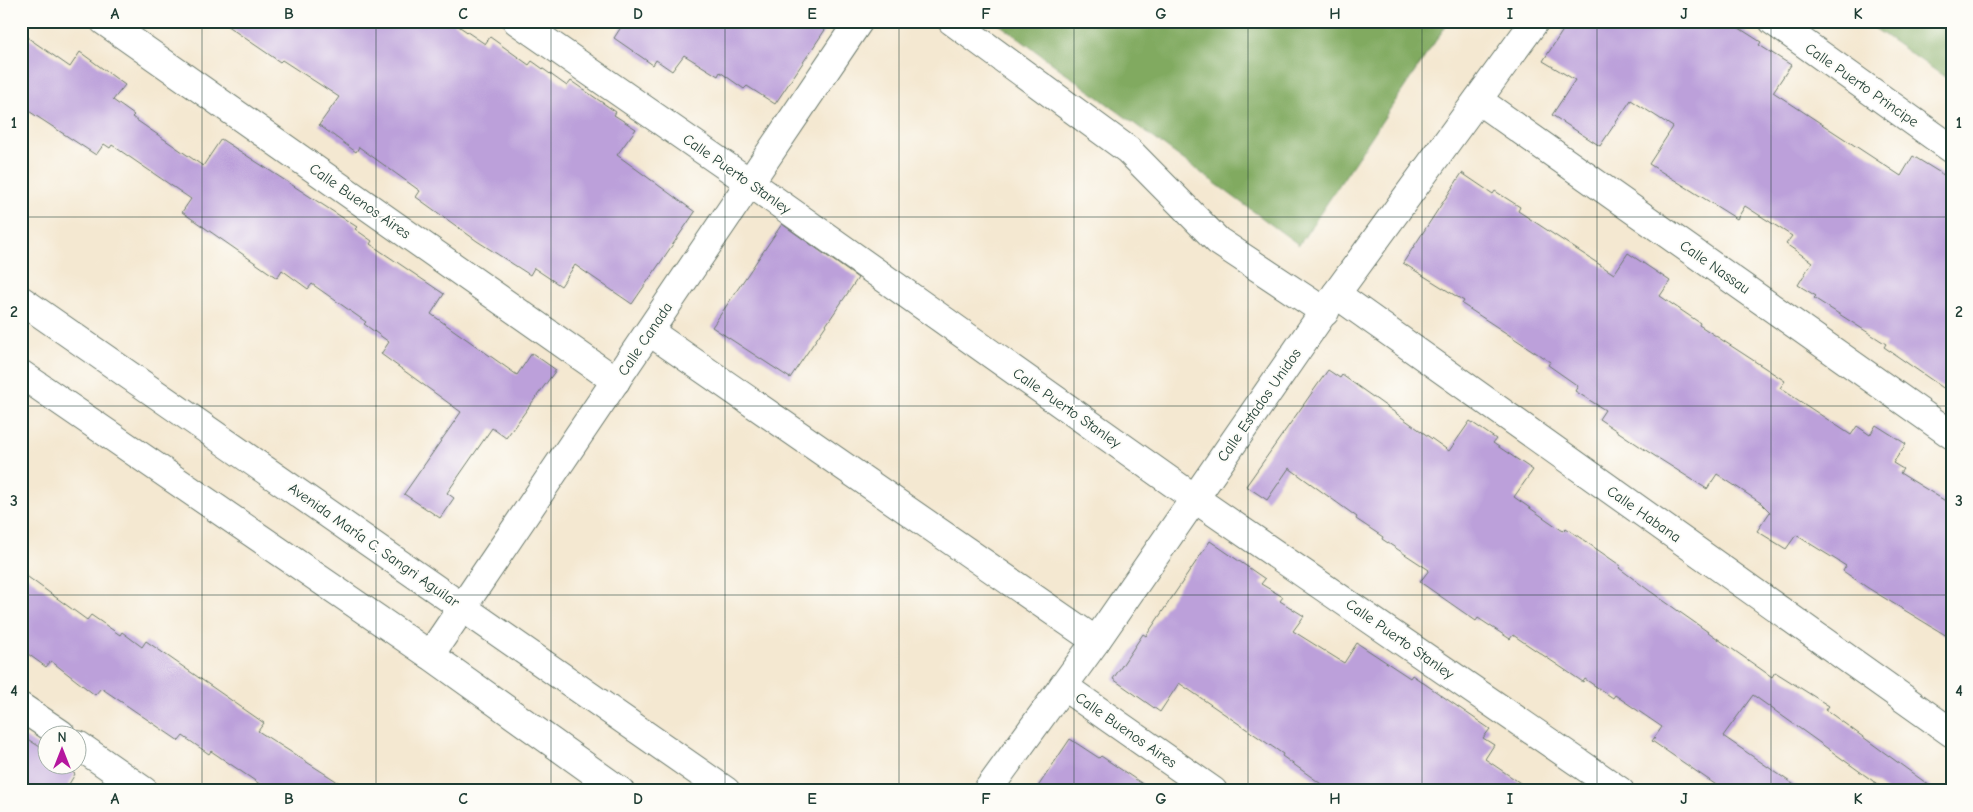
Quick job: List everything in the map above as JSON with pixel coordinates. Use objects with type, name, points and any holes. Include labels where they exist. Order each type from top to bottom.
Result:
[{"type":"street","name":"Calle Buenos Aires","points":[[104,21],[616,381]]},
{"type":"street","name":"Calle Puerto Stanley","points":[[517,21],[749,182],[1194,498],[1620,791]]},
{"type":"street","name":"Calle Canada","points":[[430,655],[859,21]]},
{"type":"street","name":"Calle Habana","points":[[952,21],[1128,150],[1218,241],[1330,303],[1952,733]]},
{"type":"street","name":"Calle Estados Unidos","points":[[986,791],[1096,641],[1330,303],[1535,21]]},
{"type":"street","name":"Calle Puerto Principe","points":[[1773,21],[1952,149]]},
{"type":"street","name":"Calle Nassau","points":[[1478,100],[1952,435]]},
{"type":"street","name":"Avenida María C. Sangri Aguilar","points":[[21,300],[726,791]]},
{"type":"street","points":[[650,332],[1096,641]]},
{"type":"street","points":[[21,374],[430,655],[620,791]]},
{"type":"street","name":"Calle Buenos Aires","points":[[1063,686],[1213,791]]},
{"type":"street","points":[[21,707],[47,724]]},
{"type":"street","points":[[88,753],[144,791]]},
{"type":"green space","points":[[995,21],[1449,21],[1299,245]]},
{"type":"green space","points":[[1864,21],[1952,21],[1952,82]]},
{"type":"building","points":[[220,21],[451,21],[485,44],[490,37],[529,65],[532,61],[567,86],[571,81],[616,112],[614,115],[636,129],[617,155],[695,212],[632,304],[575,265],[561,286],[534,268],[530,275],[477,241],[416,197],[420,191],[359,147],[356,152],[319,125],[339,97],[282,60],[280,62]]},
{"type":"building","points":[[625,21],[831,21],[775,104],[747,86],[744,89],[720,72],[718,76],[684,55],[672,71],[656,60],[653,65],[614,38]]},
{"type":"building","points":[[1569,21],[1728,21],[1761,42],[1759,45],[1791,65],[1773,92],[1901,176],[1913,156],[1952,180],[1952,394],[1884,347],[1886,344],[1814,298],[1816,296],[1798,285],[1812,262],[1786,244],[1792,236],[1745,206],[1737,219],[1649,164],[1673,127],[1631,100],[1600,146],[1552,115],[1575,80],[1543,61]]},
{"type":"building","points":[[21,33],[70,67],[80,52],[125,85],[113,100],[134,115],[132,117],[203,166],[221,139],[357,227],[355,229],[372,241],[370,244],[444,294],[431,314],[517,375],[532,353],[556,370],[506,438],[492,428],[447,493],[454,498],[440,518],[404,494],[461,412],[381,354],[389,342],[364,324],[366,322],[312,284],[308,289],[282,270],[277,278],[182,212],[191,199],[112,145],[110,148],[104,144],[96,155],[21,106]]},
{"type":"building","points":[[1462,173],[1493,194],[1495,191],[1520,207],[1518,211],[1614,274],[1628,253],[1670,281],[1660,296],[1700,323],[1699,325],[1785,381],[1780,388],[1851,435],[1857,426],[1870,435],[1876,425],[1906,444],[1893,463],[1903,469],[1900,473],[1952,505],[1952,639],[1868,588],[1843,571],[1846,566],[1796,535],[1786,549],[1757,531],[1770,512],[1761,503],[1717,474],[1707,489],[1599,419],[1605,410],[1575,391],[1578,386],[1548,365],[1550,362],[1462,304],[1464,301],[1403,263]]},
{"type":"building","points":[[782,224],[858,278],[790,378],[712,327]]},
{"type":"building","points":[[1328,370],[1340,378],[1342,375],[1449,451],[1470,421],[1496,439],[1493,443],[1533,470],[1514,497],[1563,531],[1566,528],[1621,566],[1619,568],[1647,589],[1772,677],[1775,672],[1829,706],[1826,710],[1937,791],[1887,791],[1753,695],[1723,736],[1803,791],[1725,791],[1652,741],[1662,727],[1615,695],[1613,698],[1585,679],[1583,682],[1513,635],[1510,639],[1478,618],[1476,621],[1420,582],[1429,570],[1382,539],[1383,537],[1356,519],[1357,517],[1289,468],[1267,500],[1246,486]]},
{"type":"building","points":[[1210,541],[1265,579],[1261,584],[1283,597],[1280,601],[1304,616],[1293,631],[1344,663],[1357,643],[1410,678],[1412,675],[1490,729],[1483,738],[1494,745],[1485,759],[1532,791],[1331,791],[1282,756],[1283,754],[1179,683],[1160,712],[1113,679],[1143,634],[1146,636]]},
{"type":"building","points":[[21,572],[87,620],[91,615],[120,635],[122,632],[142,647],[146,641],[264,723],[258,731],[352,791],[270,791],[211,751],[209,754],[183,736],[179,741],[101,688],[95,695],[51,661],[46,667],[21,649]]},
{"type":"building","points":[[21,735],[38,746],[38,774],[75,774],[65,791],[21,791]]},
{"type":"building","points":[[1070,739],[1099,758],[1101,756],[1153,791],[1035,791]]}]
